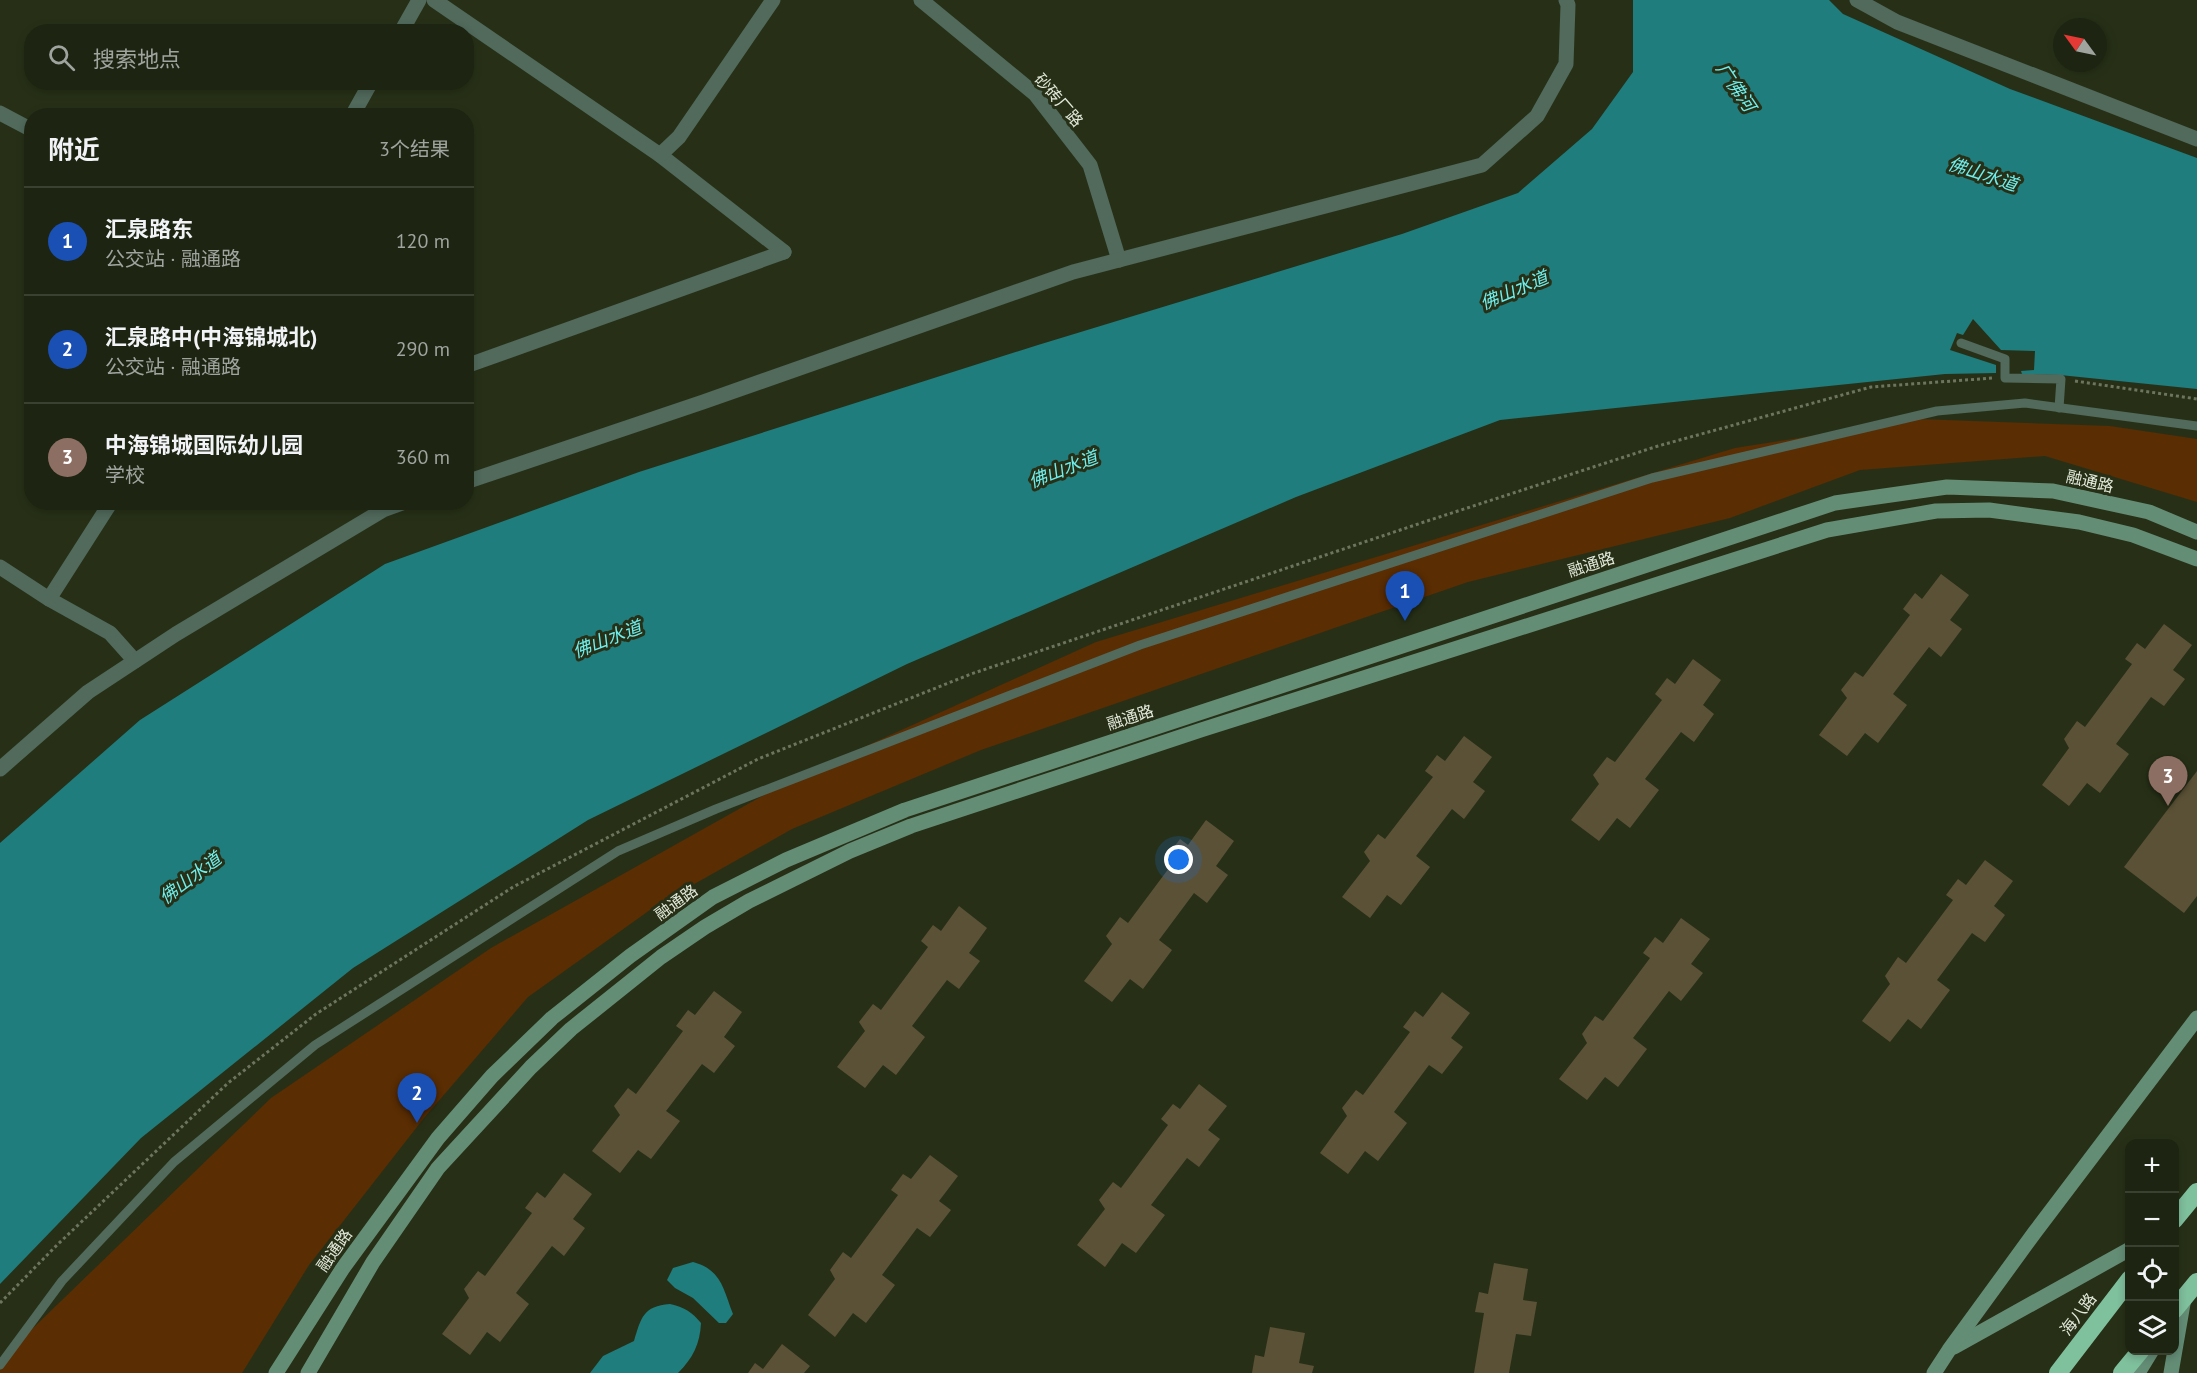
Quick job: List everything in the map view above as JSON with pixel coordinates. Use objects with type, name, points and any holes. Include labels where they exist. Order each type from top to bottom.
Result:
[{"type":"highway","points":[[2179,1215],[2197,1192]]},
{"type":"highway","points":[[2179,1306],[2197,1281]]},
{"type":"highway","name":"海八路","points":[[2058,1373],[2125,1286]]},
{"type":"highway","points":[[2122,1373],[2137,1355]]},
{"type":"main road","name":"融通路","points":[[276,1373],[350,1259],[438,1138],[492,1076],[552,1018],[630,957],[713,897],[786,860],[905,810],[1835,503],[1947,487],[2052,490],[2150,512],[2197,532]]},
{"type":"main road","name":"融通路","points":[[308,1373],[373,1262],[438,1168],[531,1067],[579,1022],[678,945],[749,901],[850,851],[911,826],[1201,730],[1827,530],[1935,511],[1989,510],[2079,522],[2133,535],[2197,558]]},
{"type":"main road","points":[[1934,1373],[2197,1018]]},
{"type":"main road","points":[[1949,1350],[2125,1252]]},
{"type":"main road","points":[[2138,1373],[2149,1355]]},
{"type":"main road","points":[[2171,1373],[2173,1355]]},
{"type":"street","points":[[406,24],[419,0]]},
{"type":"street","points":[[434,0],[469,24]]},
{"type":"street","points":[[660,155],[679,136],[773,0]]},
{"type":"street","name":"砂砖厂路","points":[[921,0],[1035,94],[1090,165],[1119,260]]},
{"type":"street","points":[[474,479],[703,402],[1073,272],[1482,165],[1537,116],[1566,64],[1568,4],[1566,0]]},
{"type":"street","points":[[1857,0],[1897,22],[2197,139]]},
{"type":"street","points":[[474,27],[660,155],[784,252],[474,363]]},
{"type":"street","points":[[356,108],[367,90]]},
{"type":"street","points":[[0,113],[24,126]]},
{"type":"street","points":[[49,599],[106,510]]},
{"type":"street","points":[[0,769],[88,692],[186,628],[383,510]]},
{"type":"street","points":[[0,567],[49,599],[111,633],[135,661]]},
{"type":"lane","points":[[1961,343],[2005,359],[2005,378],[2061,380],[2058,408]]},
{"type":"lane","points":[[0,1365],[62,1281],[174,1162],[315,1045],[618,851],[716,809],[1140,645],[1652,478],[1937,411],[2025,403],[2197,426]]},
{"type":"path","points":[[0,1304],[57,1245],[228,1083],[316,1014],[513,887],[758,759],[971,674],[1658,446],[1871,387],[2005,378]]},
{"type":"path","points":[[2061,380],[2197,399]]},
{"type":"shaded area","points":[[1919,419],[2110,426],[2197,439],[2197,502],[2045,456],[1860,470],[1730,518],[1468,582],[981,750],[792,829],[657,905],[528,997],[424,1118],[309,1265],[242,1373],[0,1373],[0,1360],[271,1098],[491,948],[791,780],[1096,642],[1735,448]]},
{"type":"water","points":[[1633,0],[1829,0],[1843,14],[2010,89],[2197,158],[2197,389],[2060,375],[2022,374],[2021,371],[2034,370],[2035,351],[2001,350],[1973,319],[1963,335],[1957,333],[1950,350],[1996,365],[1996,373],[1945,374],[1500,420],[1296,497],[907,664],[588,820],[353,968],[141,1138],[0,1284],[0,843],[140,720],[385,564],[639,472],[1038,345],[1402,234],[1518,193],[1592,129],[1633,72]]},
{"type":"water","points":[[693,1262],[716,1275],[724,1289],[733,1314],[726,1323],[719,1323],[693,1298],[675,1288],[667,1280],[673,1268]]},
{"type":"water","points":[[670,1304],[687,1310],[701,1323],[695,1350],[678,1373],[590,1373],[603,1356],[634,1341],[644,1315],[654,1307]]},
{"type":"building","points":[[1941,574],[1969,595],[1950,620],[1962,629],[1941,657],[1929,647],[1893,694],[1907,705],[1878,743],[1865,733],[1847,756],[1819,735],[1847,698],[1841,690],[1855,672],[1863,677],[1910,615],[1903,609],[1915,593],[1922,599]]},
{"type":"building","points":[[2164,624],[2192,645],[2173,670],[2185,679],[2164,706],[2151,697],[2116,744],[2129,754],[2100,793],[2087,783],[2069,806],[2042,785],[2069,748],[2064,739],[2077,721],[2085,727],[2132,664],[2125,659],[2137,643],[2145,649]]},
{"type":"building","points":[[1693,659],[1721,680],[1703,705],[1714,714],[1694,742],[1681,732],[1645,779],[1659,790],[1630,828],[1617,818],[1599,841],[1571,820],[1599,784],[1593,775],[1607,757],[1615,762],[1662,700],[1655,694],[1667,678],[1675,684]]},
{"type":"building","points":[[1464,736],[1492,757],[1473,782],[1485,791],[1464,819],[1452,809],[1416,856],[1430,867],[1401,905],[1387,895],[1370,918],[1342,897],[1370,861],[1364,852],[1378,834],[1385,839],[1433,777],[1425,771],[1437,755],[1445,761]]},
{"type":"building","points":[[2197,771],[2197,896],[2184,913],[2124,867]]},
{"type":"building","points":[[1206,820],[1234,841],[1216,866],[1228,875],[1207,903],[1194,893],[1159,940],[1172,950],[1143,989],[1130,979],[1112,1002],[1084,981],[1112,944],[1106,936],[1120,917],[1128,923],[1175,860],[1168,855],[1180,839],[1188,845]]},
{"type":"building","points":[[1985,860],[2013,881],[1994,906],[2005,915],[1985,942],[1972,933],[1937,980],[1950,990],[1921,1029],[1908,1019],[1890,1042],[1862,1021],[1890,984],[1885,976],[1898,957],[1906,963],[1953,900],[1946,895],[1958,879],[1966,885]]},
{"type":"building","points":[[959,906],[987,928],[969,953],[980,961],[959,989],[947,980],[912,1026],[925,1037],[896,1075],[883,1065],[865,1088],[837,1067],[865,1031],[859,1022],[873,1004],[881,1010],[928,947],[921,941],[933,925],[941,931]]},
{"type":"building","points":[[1681,918],[1710,939],[1691,964],[1703,973],[1681,1001],[1669,991],[1633,1038],[1647,1049],[1618,1087],[1605,1077],[1587,1100],[1559,1079],[1587,1043],[1582,1034],[1595,1016],[1603,1021],[1650,958],[1643,953],[1655,937],[1663,943]]},
{"type":"building","points":[[714,991],[742,1012],[724,1037],[735,1046],[714,1073],[702,1064],[666,1111],[680,1121],[651,1159],[638,1150],[620,1173],[592,1151],[620,1115],[614,1106],[628,1088],[636,1094],[683,1031],[676,1026],[688,1010],[695,1015]]},
{"type":"building","points":[[1442,992],[1470,1013],[1451,1038],[1463,1047],[1442,1074],[1429,1065],[1394,1112],[1407,1123],[1378,1161],[1365,1151],[1348,1174],[1320,1153],[1347,1116],[1342,1108],[1356,1090],[1363,1095],[1410,1032],[1403,1027],[1415,1011],[1423,1017]]},
{"type":"building","points":[[1199,1084],[1227,1106],[1208,1130],[1220,1139],[1199,1167],[1187,1158],[1151,1205],[1165,1215],[1136,1253],[1122,1243],[1105,1267],[1077,1245],[1105,1209],[1099,1200],[1113,1182],[1121,1188],[1168,1125],[1161,1119],[1173,1104],[1180,1109]]},
{"type":"building","points":[[930,1155],[958,1176],[939,1201],[951,1210],[930,1237],[917,1228],[882,1275],[895,1285],[866,1323],[853,1313],[835,1337],[808,1315],[835,1279],[830,1270],[843,1252],[851,1258],[898,1195],[891,1190],[903,1174],[911,1179]]},
{"type":"building","points":[[564,1173],[592,1194],[573,1219],[585,1228],[564,1256],[552,1246],[516,1293],[529,1304],[500,1342],[487,1332],[470,1355],[442,1334],[469,1298],[464,1289],[478,1271],[485,1276],[532,1213],[525,1208],[537,1192],[545,1198]]},
{"type":"building","points":[[1494,1263],[1528,1269],[1523,1300],[1537,1302],[1531,1336],[1516,1334],[1509,1373],[1474,1373],[1484,1313],[1475,1312],[1479,1292],[1488,1294]]},
{"type":"building","points":[[1270,1327],[1305,1333],[1299,1363],[1314,1366],[1312,1373],[1252,1373],[1255,1355],[1264,1357]]},
{"type":"building","points":[[782,1344],[810,1366],[804,1373],[748,1373],[755,1363],[763,1369]]},
{"type":"place","name":"汇泉路东","points":[[1405,621]]},
{"type":"place","name":"中海锦城国际幼儿园","points":[[2168,806]]},
{"type":"place","name":"汇泉路中(中海锦城北)","points":[[417,1123]]},
{"type":"water label","name":"广佛河","points":[[1736,87]]},
{"type":"water label","name":"佛山水道","points":[[1983,174]]},
{"type":"water label","name":"佛山水道","points":[[1514,290]]},
{"type":"water label","name":"佛山水道","points":[[1063,469]]},
{"type":"water label","name":"佛山水道","points":[[607,639]]},
{"type":"water label","name":"佛山水道","points":[[190,878]]}]
